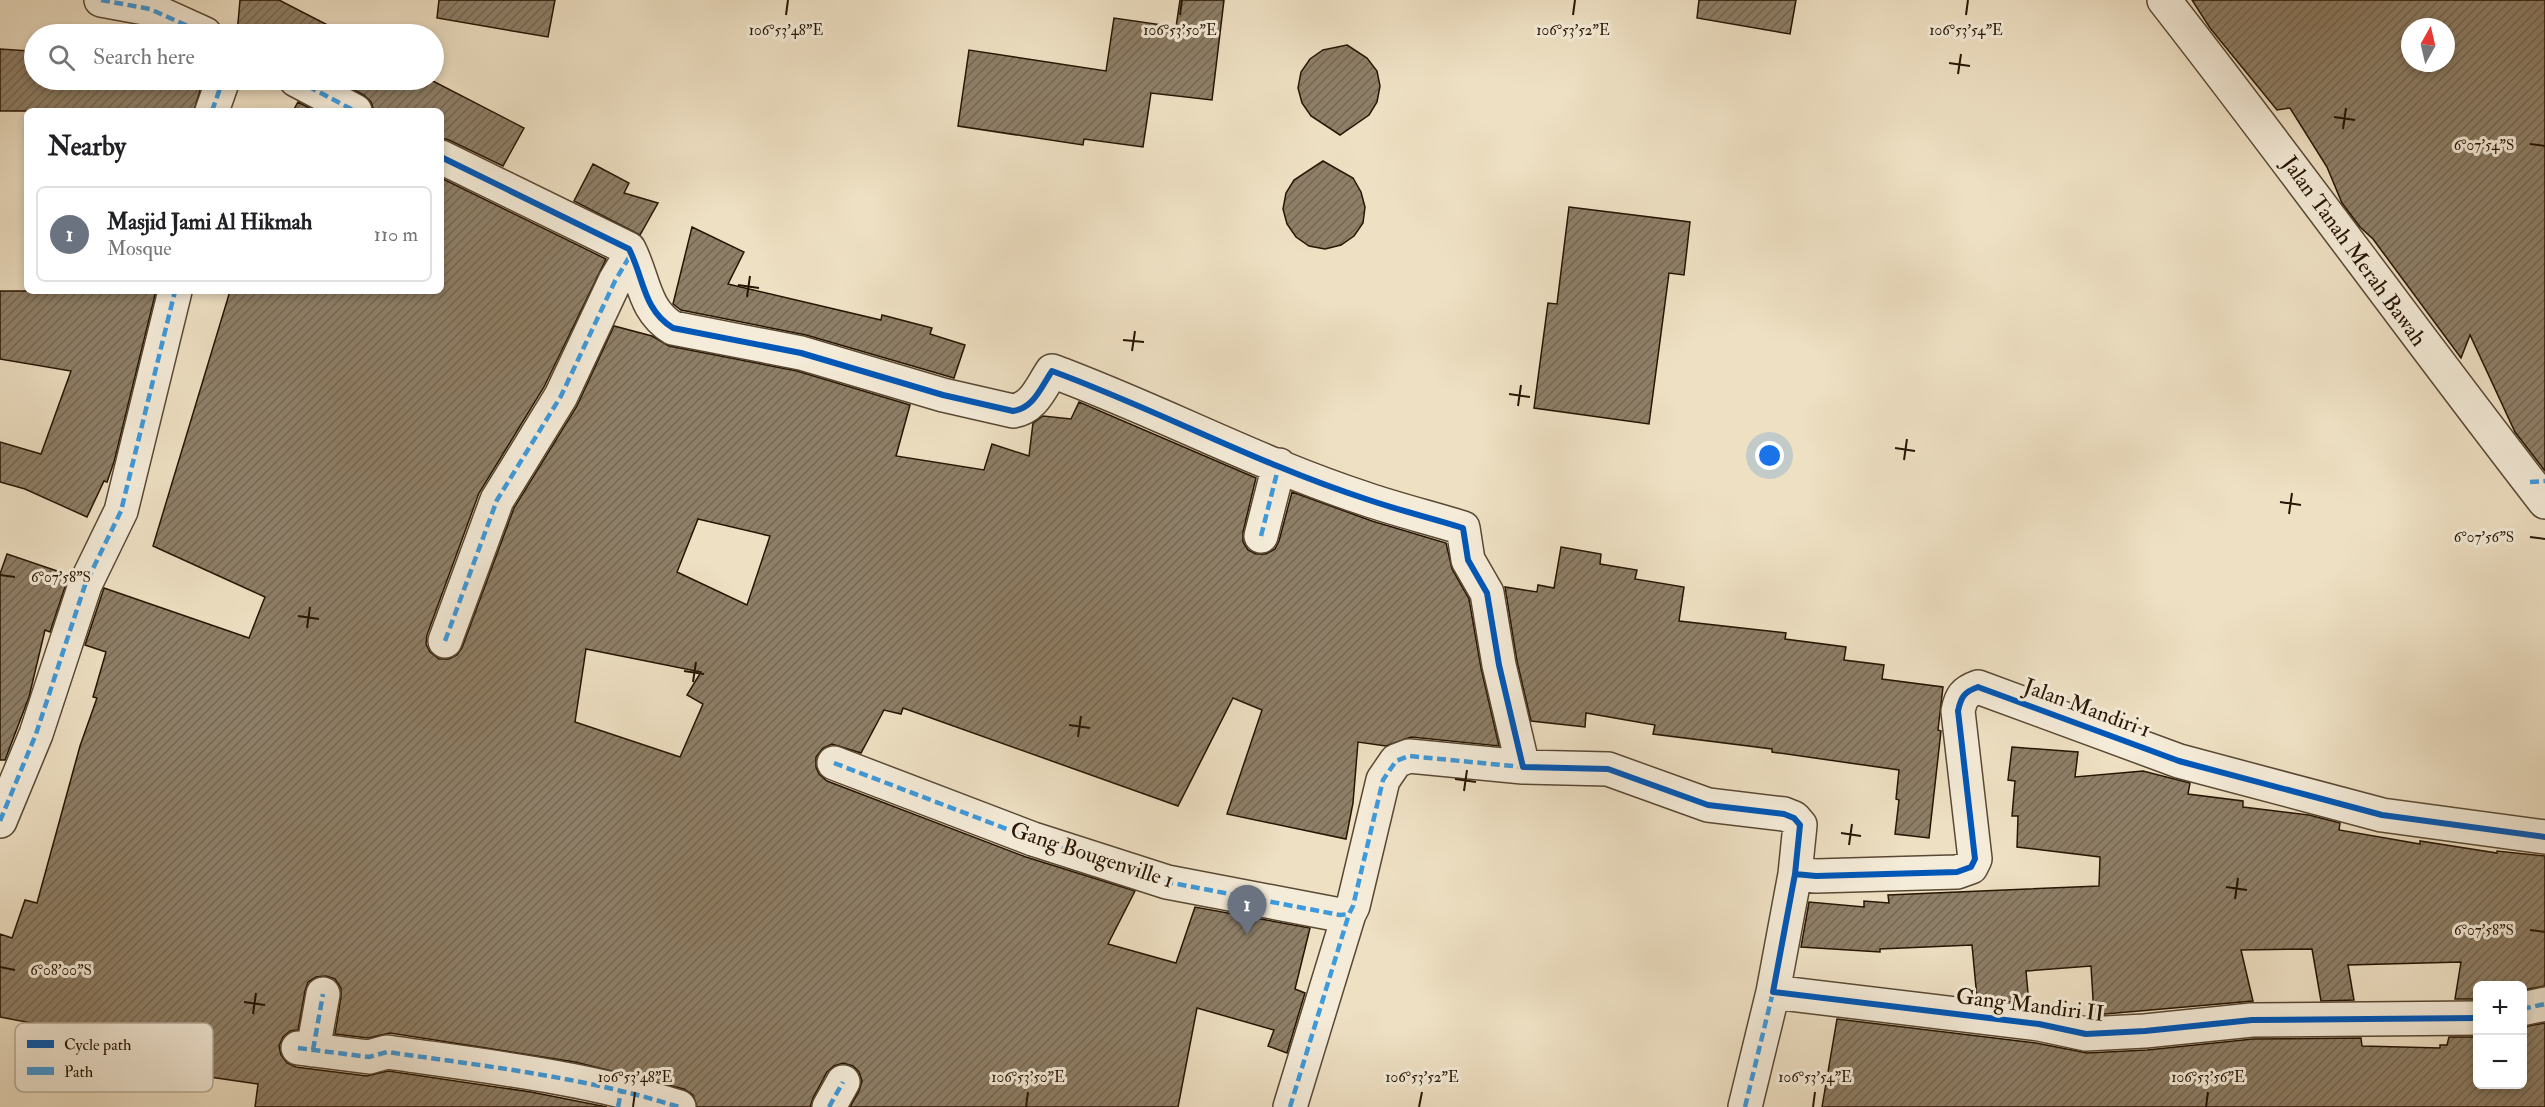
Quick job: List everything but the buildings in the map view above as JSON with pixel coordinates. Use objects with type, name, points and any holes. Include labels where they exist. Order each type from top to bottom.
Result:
[{"type":"street","points":[[101,0],[150,9],[183,24]]},
{"type":"street","name":"Jalan Tanah Merah Bawah","points":[[2164,0],[2267,132],[2412,329],[2540,488]]},
{"type":"street","points":[[213,108],[219,90]]},
{"type":"street","points":[[315,90],[349,108]]},
{"type":"street","points":[[444,158],[628,249],[638,267],[650,308],[661,321],[673,328],[801,353],[943,395],[1013,411],[1024,410],[1032,402],[1052,371],[1365,499],[1463,528],[1468,560],[1487,593],[1499,665],[1522,767]]},
{"type":"street","points":[[445,642],[497,500],[561,396],[615,281],[631,254]]},
{"type":"street","points":[[0,821],[36,734],[85,585],[121,511],[174,294]]},
{"type":"street","points":[[1261,536],[1279,465]]},
{"type":"street","name":"Jalan Mandiri 1","points":[[1795,874],[1957,872],[1971,867],[1976,859],[1958,711],[1961,697],[1978,687],[2190,764],[2382,815],[2545,837]]},
{"type":"street","points":[[1290,1107],[1351,910],[1383,780],[1396,761],[1409,756],[1522,767],[1608,769],[1708,805],[1784,814],[1794,818],[1800,825],[1784,942],[1745,1107]]},
{"type":"street","name":"Gang Bougenville 1","points":[[834,763],[1033,839],[1167,882],[1330,914],[1351,910]]},
{"type":"street","name":"Gang Mandiri II","points":[[1773,992],[2039,1024],[2086,1034],[2145,1031],[2252,1020],[2473,1018]]},
{"type":"street","points":[[323,994],[306,1049],[369,1057],[387,1052],[510,1069],[620,1100],[679,1107]]},
{"type":"street","points":[[2527,1009],[2545,1004]]},
{"type":"marked path","points":[[101,0],[150,9],[183,24]]},
{"type":"marked path","points":[[213,108],[219,90]]},
{"type":"marked path","points":[[315,90],[349,108]]},
{"type":"marked path","points":[[445,641],[497,500],[561,396],[615,281],[631,254]]},
{"type":"marked path","points":[[0,821],[36,734],[85,585],[121,511],[174,294]]},
{"type":"marked path","points":[[1261,536],[1279,465]]},
{"type":"marked path","points":[[2530,482],[2545,481]]},
{"type":"marked path","points":[[834,763],[1033,839],[1167,882],[1340,915],[1349,914],[1353,906],[1383,780],[1396,761],[1409,756],[1523,767]]},
{"type":"marked path","points":[[1290,1107],[1349,914]]},
{"type":"marked path","points":[[1745,1107],[1773,992]]},
{"type":"marked path","points":[[313,1050],[323,994]]},
{"type":"marked path","points":[[2527,1008],[2545,1004]]},
{"type":"marked path","points":[[298,1048],[369,1057],[387,1052],[497,1068],[571,1080],[679,1107]]},
{"type":"marked path","points":[[829,1107],[843,1082]]},
{"type":"marked path","points":[[618,1107],[621,1092]]},
{"type":"cycle path","points":[[444,158],[629,249],[650,303],[663,321],[673,328],[801,353],[943,395],[1013,411],[1032,401],[1052,371],[1286,470],[1378,503],[1463,528],[1468,560],[1487,593],[1499,665],[1523,767],[1608,769],[1708,805],[1784,814],[1794,818],[1800,825],[1795,874],[1773,992],[2039,1024],[2086,1034],[2145,1031],[2252,1020],[2473,1018]]},
{"type":"cycle path","points":[[1795,874],[1816,876],[1957,872],[1971,867],[1975,859],[1958,711],[1964,696],[1978,687],[2179,761],[2382,815],[2545,837]]},
{"type":"place","name":"Masjid Jami Al Hikmah","points":[[1247,935]]}]
